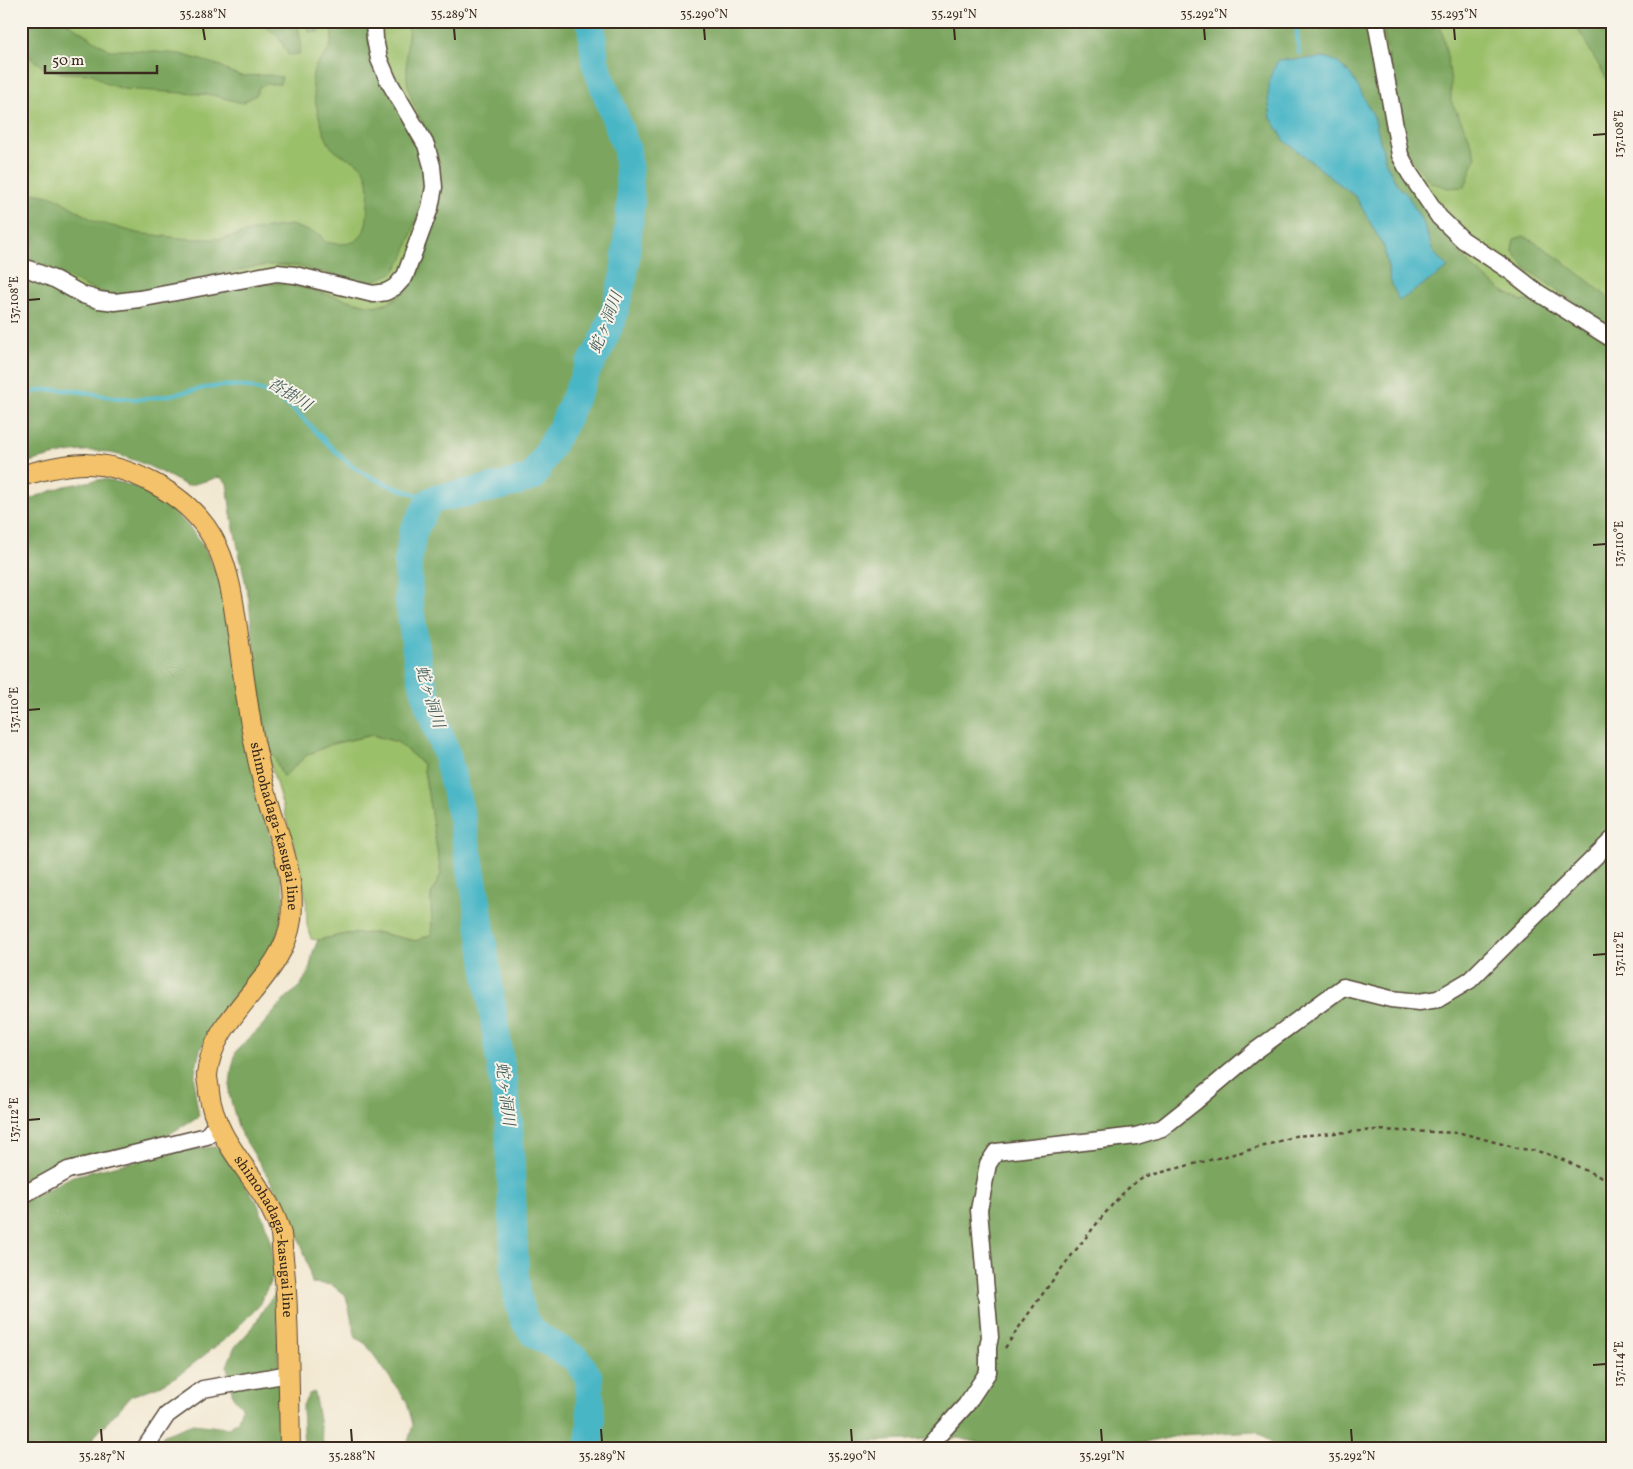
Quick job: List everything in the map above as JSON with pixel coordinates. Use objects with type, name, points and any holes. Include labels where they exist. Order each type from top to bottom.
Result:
[{"type":"main road","name":"shimohadaga-kasugai line","points":[[21,476],[77,463],[106,466],[134,473],[167,490],[193,510],[203,524],[221,554],[231,585],[251,723],[265,791],[286,856],[292,892],[291,923],[284,944],[270,970],[234,1014],[215,1046],[207,1075],[210,1104],[217,1123],[267,1202],[280,1234],[286,1291],[290,1448]]},
{"type":"street","points":[[21,266],[56,280],[83,295],[115,302],[277,273],[372,294],[386,292],[395,287],[405,276],[430,208],[434,187],[432,166],[426,145],[388,80],[379,59],[374,21]]},
{"type":"street","points":[[1376,21],[1400,155],[1410,174],[1439,217],[1463,240],[1510,271],[1537,292],[1612,339]]},
{"type":"street","points":[[927,1448],[966,1404],[988,1372],[990,1337],[979,1210],[988,1164],[996,1152],[1136,1136],[1162,1128],[1196,1102],[1254,1052],[1343,987],[1391,999],[1419,1002],[1438,998],[1470,980],[1612,840]]},
{"type":"street","points":[[21,1196],[68,1170],[207,1136],[217,1123]]},
{"type":"street","points":[[145,1448],[167,1415],[203,1389],[289,1374]]},
{"type":"path","points":[[1004,1349],[1051,1280],[1105,1214],[1133,1184],[1143,1177],[1261,1147],[1295,1136],[1375,1130],[1461,1133],[1520,1149],[1530,1149],[1612,1182]]},
{"type":"green space","points":[[21,21],[407,21],[431,140],[439,202],[414,277],[403,293],[391,301],[375,306],[284,283],[251,286],[138,306],[21,273]]},
{"type":"green space","points":[[21,21],[65,21],[109,50],[180,54],[221,66],[241,76],[269,75],[282,77],[280,84],[266,84],[259,87],[256,95],[242,103],[212,95],[123,89],[107,84],[93,74],[62,73],[44,68],[21,51]]},
{"type":"green space","points":[[253,21],[297,21],[301,43],[299,54],[288,55],[275,34]]},
{"type":"green space","points":[[305,21],[323,21],[319,32],[309,32]]},
{"type":"green space","points":[[331,21],[367,21],[420,149],[426,172],[426,188],[422,205],[403,258],[394,272],[374,281],[361,281],[296,266],[274,265],[254,267],[140,293],[118,295],[87,287],[44,265],[21,257],[21,191],[55,197],[94,221],[137,233],[189,239],[222,239],[260,229],[291,225],[320,235],[325,242],[347,243],[360,238],[366,224],[369,190],[367,178],[362,167],[336,152],[329,144],[320,120],[313,88],[312,79],[315,67],[331,44]]},
{"type":"green space","points":[[407,21],[1371,21],[1415,186],[1461,255],[1477,271],[1501,290],[1521,301],[1542,302],[1612,342],[1612,1448],[1276,1448],[1256,1431],[1182,1435],[1122,1448],[1003,1448],[958,1438],[835,1443],[798,1448],[406,1448],[413,1425],[407,1402],[366,1344],[356,1338],[346,1296],[332,1285],[312,1283],[306,1258],[291,1214],[239,1130],[229,1094],[236,1051],[260,1028],[288,996],[299,988],[309,971],[318,940],[346,934],[380,933],[416,941],[432,934],[431,895],[441,874],[423,764],[397,742],[372,735],[332,744],[307,755],[283,777],[271,749],[258,694],[249,600],[231,514],[227,483],[220,477],[187,486],[132,459],[97,451],[69,453],[21,464],[21,273],[60,289],[79,300],[284,283],[367,305],[381,305],[393,300],[410,282],[416,270],[439,203],[432,144],[412,100],[408,86],[406,63],[409,25]],"holes":[[[1351,75],[1374,117],[1386,163],[1397,185],[1408,196],[1424,225],[1433,252],[1447,268],[1399,300],[1390,279],[1384,247],[1356,197],[1285,141],[1271,118],[1268,98]]]},
{"type":"green space","points":[[1371,21],[1612,21],[1612,342],[1542,302],[1521,301],[1501,290],[1477,271],[1461,255],[1415,186]]},
{"type":"green space","points":[[1382,21],[1439,21],[1448,61],[1451,101],[1466,130],[1476,156],[1465,187],[1448,188],[1430,182],[1410,157],[1402,136]]},
{"type":"green space","points":[[1573,21],[1612,21],[1612,88]]},
{"type":"green space","points":[[1524,236],[1570,266],[1612,301],[1612,328],[1524,267],[1512,250],[1514,239]]},
{"type":"green space","points":[[103,479],[123,483],[147,493],[163,503],[184,521],[206,551],[222,588],[271,839],[284,893],[280,929],[271,949],[224,1010],[200,1050],[195,1073],[195,1092],[199,1116],[163,1138],[102,1154],[21,1189],[21,502],[65,486]]},
{"type":"green space","points":[[258,694],[271,749],[283,777],[307,755],[332,744],[372,735],[397,742],[423,764],[441,874],[431,895],[432,934],[416,941],[380,933],[346,934],[318,940],[311,939],[307,925],[306,898],[298,858],[268,756]]},
{"type":"green space","points":[[219,1148],[257,1202],[270,1237],[275,1272],[258,1307],[229,1336],[180,1374],[159,1386],[131,1396],[93,1438],[90,1448],[21,1448],[21,1203],[73,1176],[182,1150]]},
{"type":"green space","points":[[277,1292],[280,1448],[152,1448],[164,1435],[193,1424],[229,1428],[238,1420],[242,1407],[233,1397],[227,1366],[234,1348],[253,1327],[266,1305]]},
{"type":"green space","points":[[314,1392],[323,1443],[333,1448],[304,1448],[302,1407],[309,1394]]},
{"type":"water","points":[[1328,58],[1337,62],[1351,75],[1362,94],[1374,117],[1386,163],[1397,185],[1408,196],[1424,225],[1433,252],[1448,268],[1399,301],[1390,279],[1384,247],[1356,197],[1285,141],[1271,118],[1268,98],[1270,77],[1278,60]]},
{"type":"waterway","name":"蛇ヶ洞川","points":[[589,1448],[591,1422],[589,1378],[578,1360],[533,1333],[524,1320],[518,1299],[515,1275],[509,1122],[477,902],[462,819],[447,755],[429,706],[418,664],[409,600],[408,563],[413,532],[429,502],[435,499],[502,486],[533,477],[563,425],[589,366],[601,346],[614,314],[624,275],[631,202],[627,150],[595,62],[591,21]]},
{"type":"waterway","points":[[1296,21],[1299,53]]},
{"type":"waterway","name":"沓掛川","points":[[21,397],[40,390],[55,389],[134,399],[147,399],[212,387],[239,386],[258,390],[275,397],[290,407],[342,458],[357,469],[429,502]]}]
